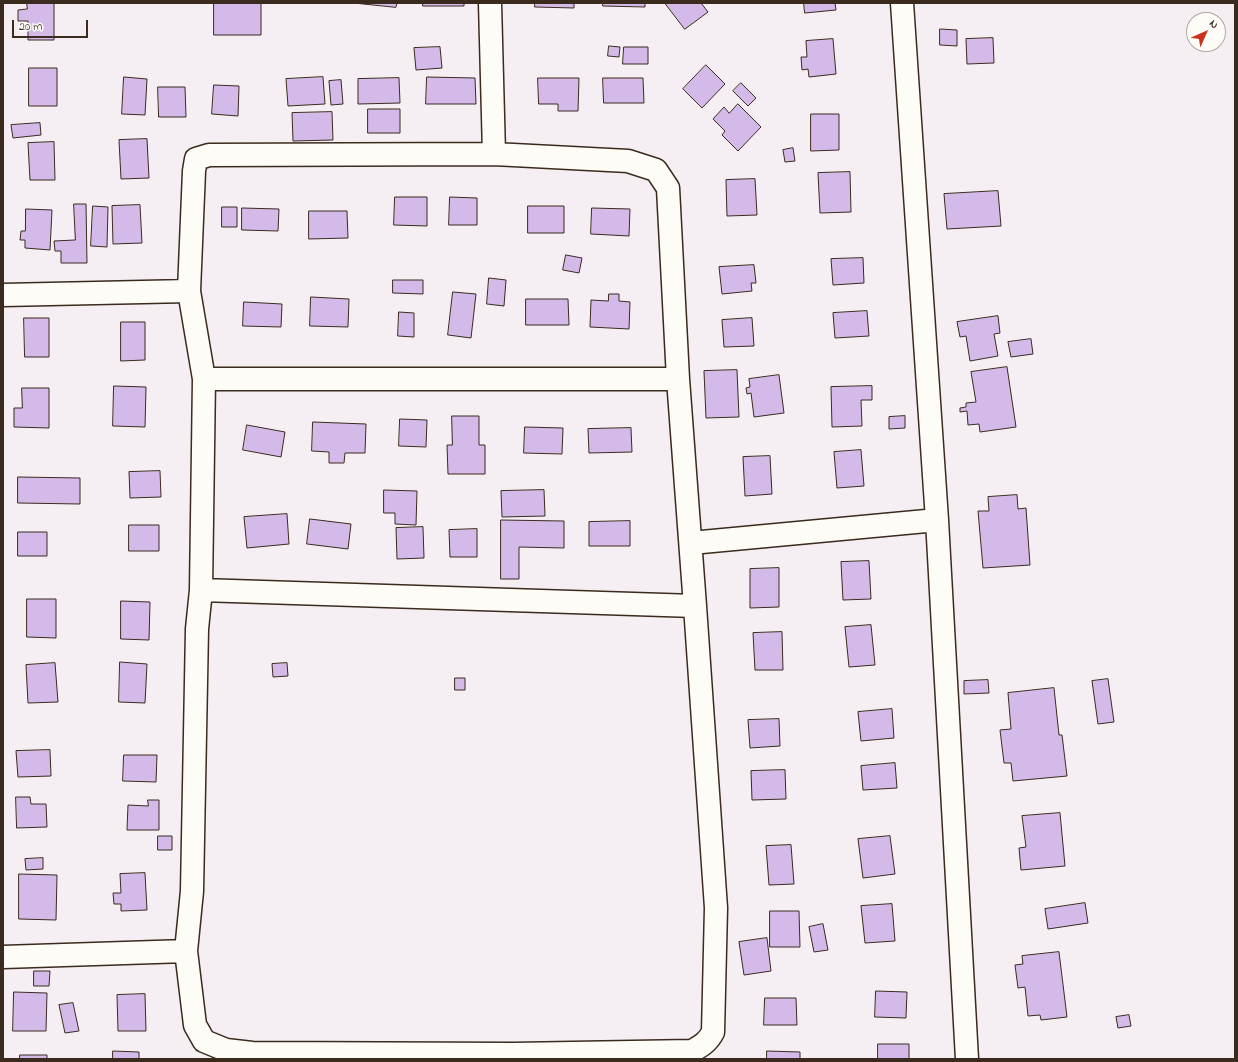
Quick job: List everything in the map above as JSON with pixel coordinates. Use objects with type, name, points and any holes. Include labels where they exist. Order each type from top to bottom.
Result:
[{"type":"street","points":[[490,3],[494,154]]},
{"type":"street","points":[[902,3],[938,520],[967,1059]]},
{"type":"street","points":[[210,154],[494,154],[628,161],[656,170],[668,188],[678,379],[691,543],[716,908],[713,1032],[709,1040],[702,1046],[692,1051],[513,1056],[252,1052],[226,1050],[204,1041],[195,1025],[186,951],[192,891],[197,629],[201,590],[204,378],[189,291],[194,171],[196,159],[210,154]]},
{"type":"street","points":[[3,295],[189,291]]},
{"type":"street","points":[[204,378],[678,379]]},
{"type":"street","points":[[691,543],[938,520]]},
{"type":"street","points":[[201,590],[695,606]]},
{"type":"street","points":[[3,957],[186,951]]},
{"type":"building","points":[[27,3],[54,3],[54,40],[28,40],[28,21],[18,21],[18,10],[27,9]]},
{"type":"building","points":[[214,3],[261,3],[261,35],[214,35]]},
{"type":"building","points":[[354,3],[397,3],[396,7]]},
{"type":"building","points":[[423,3],[464,3],[464,6],[423,6]]},
{"type":"building","points":[[535,3],[574,3],[574,8],[535,7]]},
{"type":"building","points":[[603,3],[645,3],[645,7],[603,6]]},
{"type":"building","points":[[665,3],[701,3],[708,12],[685,29]]},
{"type":"building","points":[[804,3],[835,3],[836,10],[805,13]]},
{"type":"building","points":[[940,29],[957,30],[957,46],[940,45]]},
{"type":"building","points":[[993,38],[994,63],[967,64],[966,39]]},
{"type":"building","points":[[833,39],[836,74],[809,77],[808,69],[802,70],[801,57],[807,57],[806,41]]},
{"type":"building","points":[[609,46],[620,47],[619,57],[608,56]]},
{"type":"building","points":[[440,47],[442,68],[416,70],[414,48]]},
{"type":"building","points":[[624,47],[648,47],[648,64],[623,64]]},
{"type":"building","points":[[706,65],[725,84],[702,108],[683,89]]},
{"type":"building","points":[[29,68],[57,68],[57,106],[29,106]]},
{"type":"building","points":[[124,77],[147,79],[145,115],[122,114]]},
{"type":"building","points":[[323,77],[325,104],[288,106],[286,79]]},
{"type":"building","points":[[427,77],[475,78],[476,104],[426,104]]},
{"type":"building","points":[[399,78],[400,103],[358,104],[358,79]]},
{"type":"building","points":[[538,78],[579,78],[578,111],[558,111],[558,104],[539,104]]},
{"type":"building","points":[[603,78],[643,78],[644,103],[604,103]]},
{"type":"building","points":[[341,80],[343,104],[331,105],[329,81]]},
{"type":"building","points":[[741,83],[756,98],[748,106],[733,91]]},
{"type":"building","points":[[214,85],[239,86],[238,116],[212,114]]},
{"type":"building","points":[[158,87],[185,87],[186,117],[159,117]]},
{"type":"building","points":[[738,104],[761,127],[738,151],[722,135],[725,131],[713,119],[724,107],[729,113]]},
{"type":"building","points":[[368,109],[400,109],[400,133],[368,133]]},
{"type":"building","points":[[332,112],[333,140],[293,141],[292,113]]},
{"type":"building","points":[[811,114],[839,114],[839,150],[811,151]]},
{"type":"building","points":[[40,123],[41,135],[13,138],[11,125]]},
{"type":"building","points":[[147,139],[149,178],[121,179],[119,140]]},
{"type":"building","points":[[54,142],[55,180],[30,180],[28,143]]},
{"type":"building","points":[[793,148],[795,161],[785,162],[783,150]]},
{"type":"building","points":[[850,172],[851,212],[820,213],[818,173]]},
{"type":"building","points":[[755,179],[757,215],[727,216],[726,180]]},
{"type":"building","points":[[998,191],[1001,226],[947,229],[944,194]]},
{"type":"building","points":[[395,197],[427,197],[427,226],[394,225]]},
{"type":"building","points":[[450,197],[477,198],[477,225],[449,225]]},
{"type":"building","points":[[74,204],[86,204],[87,263],[61,263],[61,251],[55,251],[54,241],[75,240]]},
{"type":"building","points":[[140,205],[142,243],[113,244],[112,206]]},
{"type":"building","points":[[93,206],[108,207],[107,247],[91,246]]},
{"type":"building","points":[[528,206],[564,206],[564,233],[528,233]]},
{"type":"building","points":[[222,207],[237,207],[237,227],[222,227]]},
{"type":"building","points":[[242,208],[279,209],[278,231],[242,230]]},
{"type":"building","points":[[592,208],[630,209],[629,236],[591,234]]},
{"type":"building","points":[[26,209],[52,210],[50,250],[25,248],[25,240],[20,240],[21,231],[25,231]]},
{"type":"building","points":[[309,211],[347,211],[348,238],[309,239]]},
{"type":"building","points":[[566,255],[582,258],[579,273],[563,270]]},
{"type":"building","points":[[863,258],[864,283],[833,285],[831,259]]},
{"type":"building","points":[[754,265],[756,283],[751,283],[752,291],[722,294],[719,267]]},
{"type":"building","points":[[489,278],[506,280],[504,306],[487,304]]},
{"type":"building","points":[[393,280],[423,280],[423,294],[393,293]]},
{"type":"building","points":[[453,292],[476,294],[471,338],[448,335]]},
{"type":"building","points":[[609,294],[619,294],[619,301],[630,302],[629,329],[590,327],[591,300],[608,301]]},
{"type":"building","points":[[311,297],[349,299],[348,327],[310,326]]},
{"type":"building","points":[[526,299],[568,299],[569,325],[526,325]]},
{"type":"building","points":[[244,302],[282,304],[281,327],[243,326]]},
{"type":"building","points":[[867,311],[869,336],[835,338],[833,313]]},
{"type":"building","points":[[399,312],[414,313],[414,337],[398,336]]},
{"type":"building","points":[[998,316],[1000,333],[994,334],[998,356],[970,361],[966,336],[960,337],[957,322]]},
{"type":"building","points":[[24,318],[49,318],[49,357],[25,357]]},
{"type":"building","points":[[752,318],[754,346],[724,347],[722,320]]},
{"type":"building","points":[[121,322],[145,322],[145,360],[121,361]]},
{"type":"building","points":[[1031,339],[1033,354],[1011,357],[1008,342]]},
{"type":"building","points":[[1007,367],[1016,427],[980,432],[979,424],[968,425],[967,411],[960,412],[960,408],[966,407],[966,403],[976,402],[971,372]]},
{"type":"building","points":[[737,370],[739,417],[706,418],[704,371]]},
{"type":"building","points":[[779,375],[784,413],[754,417],[751,393],[747,394],[746,388],[750,387],[749,379]]},
{"type":"building","points":[[114,386],[146,387],[145,427],[113,426]]},
{"type":"building","points":[[872,386],[872,400],[861,400],[862,426],[832,427],[831,387]]},
{"type":"building","points":[[22,388],[49,388],[49,428],[14,427],[14,408],[22,408]]},
{"type":"building","points":[[452,416],[479,416],[479,445],[485,445],[485,474],[448,474],[447,445],[452,445]]},
{"type":"building","points":[[905,416],[905,428],[889,429],[889,417]]},
{"type":"building","points":[[400,419],[427,420],[426,447],[399,446]]},
{"type":"building","points":[[313,422],[366,424],[365,453],[345,453],[344,463],[329,463],[329,452],[312,451]]},
{"type":"building","points":[[247,425],[285,432],[281,457],[243,450]]},
{"type":"building","points":[[525,427],[563,428],[562,454],[524,453]]},
{"type":"building","points":[[631,428],[632,452],[589,453],[588,429]]},
{"type":"building","points":[[861,450],[864,486],[837,488],[834,452]]},
{"type":"building","points":[[770,456],[772,494],[745,496],[743,457]]},
{"type":"building","points":[[160,471],[161,497],[130,498],[129,472]]},
{"type":"building","points":[[18,477],[80,478],[80,504],[18,503]]},
{"type":"building","points":[[384,490],[417,491],[416,525],[395,524],[395,513],[384,513]]},
{"type":"building","points":[[544,490],[545,516],[502,517],[501,491]]},
{"type":"building","points":[[1017,495],[1018,509],[1026,508],[1030,565],[983,568],[978,511],[989,511],[988,497]]},
{"type":"building","points":[[287,514],[289,544],[247,548],[244,517]]},
{"type":"building","points":[[310,519],[351,524],[348,549],[307,544]]},
{"type":"building","points":[[501,520],[564,521],[564,548],[519,547],[519,579],[501,579]]},
{"type":"building","points":[[630,521],[630,546],[589,546],[589,522]]},
{"type":"building","points":[[129,525],[159,525],[159,551],[129,551]]},
{"type":"building","points":[[423,527],[424,558],[397,559],[396,528]]},
{"type":"building","points":[[477,529],[477,557],[450,557],[449,530]]},
{"type":"building","points":[[18,532],[47,532],[47,556],[18,556]]},
{"type":"building","points":[[869,561],[871,599],[843,600],[841,562]]},
{"type":"building","points":[[779,568],[779,607],[750,608],[750,569]]},
{"type":"building","points":[[27,599],[56,599],[56,638],[27,637]]},
{"type":"building","points":[[121,601],[150,602],[149,640],[121,639]]},
{"type":"building","points":[[871,625],[875,665],[849,667],[845,627]]},
{"type":"building","points":[[782,632],[783,670],[755,670],[753,633]]},
{"type":"building","points":[[120,662],[147,664],[145,703],[119,702]]},
{"type":"building","points":[[55,663],[58,702],[28,703],[26,665]]},
{"type":"building","points":[[287,663],[288,676],[273,677],[272,664]]},
{"type":"building","points":[[455,678],[465,678],[465,690],[455,690]]},
{"type":"building","points":[[1108,679],[1114,722],[1098,724],[1092,681]]},
{"type":"building","points":[[988,680],[989,693],[964,694],[964,681]]},
{"type":"building","points":[[1054,688],[1059,735],[1062,735],[1067,776],[1013,781],[1011,763],[1004,763],[1000,730],[1011,729],[1008,693]]},
{"type":"building","points":[[892,709],[894,738],[861,741],[858,712]]},
{"type":"building","points":[[779,719],[780,746],[750,748],[748,720]]},
{"type":"building","points":[[50,750],[51,776],[18,777],[16,751]]},
{"type":"building","points":[[124,755],[157,755],[156,782],[123,781]]},
{"type":"building","points":[[895,763],[897,788],[863,790],[861,766]]},
{"type":"building","points":[[785,770],[786,799],[752,800],[751,771]]},
{"type":"building","points":[[16,797],[30,797],[31,804],[46,804],[47,827],[17,828]]},
{"type":"building","points":[[148,800],[159,800],[159,830],[127,830],[128,805],[148,806]]},
{"type":"building","points":[[1060,813],[1065,866],[1021,870],[1019,848],[1026,847],[1022,816]]},
{"type":"building","points":[[158,836],[172,836],[172,850],[158,850]]},
{"type":"building","points":[[890,836],[895,874],[863,878],[858,839]]},
{"type":"building","points":[[791,845],[794,884],[769,885],[766,846]]},
{"type":"building","points":[[43,858],[43,869],[26,870],[25,859]]},
{"type":"building","points":[[145,873],[147,910],[121,911],[121,904],[114,904],[113,893],[121,893],[120,874]]},
{"type":"building","points":[[19,874],[57,875],[56,920],[19,919]]},
{"type":"building","points":[[1085,903],[1088,923],[1048,929],[1045,909]]},
{"type":"building","points":[[892,904],[895,941],[865,943],[861,906]]},
{"type":"building","points":[[770,911],[799,911],[800,947],[770,947]]},
{"type":"building","points":[[823,924],[828,950],[814,952],[809,927]]},
{"type":"building","points":[[767,938],[771,971],[744,975],[739,942]]},
{"type":"building","points":[[1059,952],[1067,1017],[1041,1020],[1040,1015],[1028,1016],[1025,987],[1018,988],[1015,965],[1023,964],[1022,956]]},
{"type":"building","points":[[34,971],[50,971],[49,986],[34,986]]},
{"type":"building","points":[[876,991],[907,992],[906,1018],[875,1017]]},
{"type":"building","points":[[14,992],[47,993],[46,1031],[13,1031]]},
{"type":"building","points":[[145,994],[146,1031],[118,1031],[117,995]]},
{"type":"building","points":[[765,998],[796,998],[797,1025],[764,1025]]},
{"type":"building","points":[[73,1003],[79,1031],[65,1033],[59,1005]]},
{"type":"building","points":[[1129,1015],[1131,1026],[1118,1028],[1116,1017]]},
{"type":"building","points":[[878,1044],[909,1044],[909,1059],[878,1059]]},
{"type":"building","points":[[113,1051],[139,1052],[139,1059],[113,1059]]},
{"type":"building","points":[[767,1051],[800,1052],[800,1059],[767,1059]]},
{"type":"building","points":[[20,1055],[47,1055],[47,1059],[20,1059]]}]
